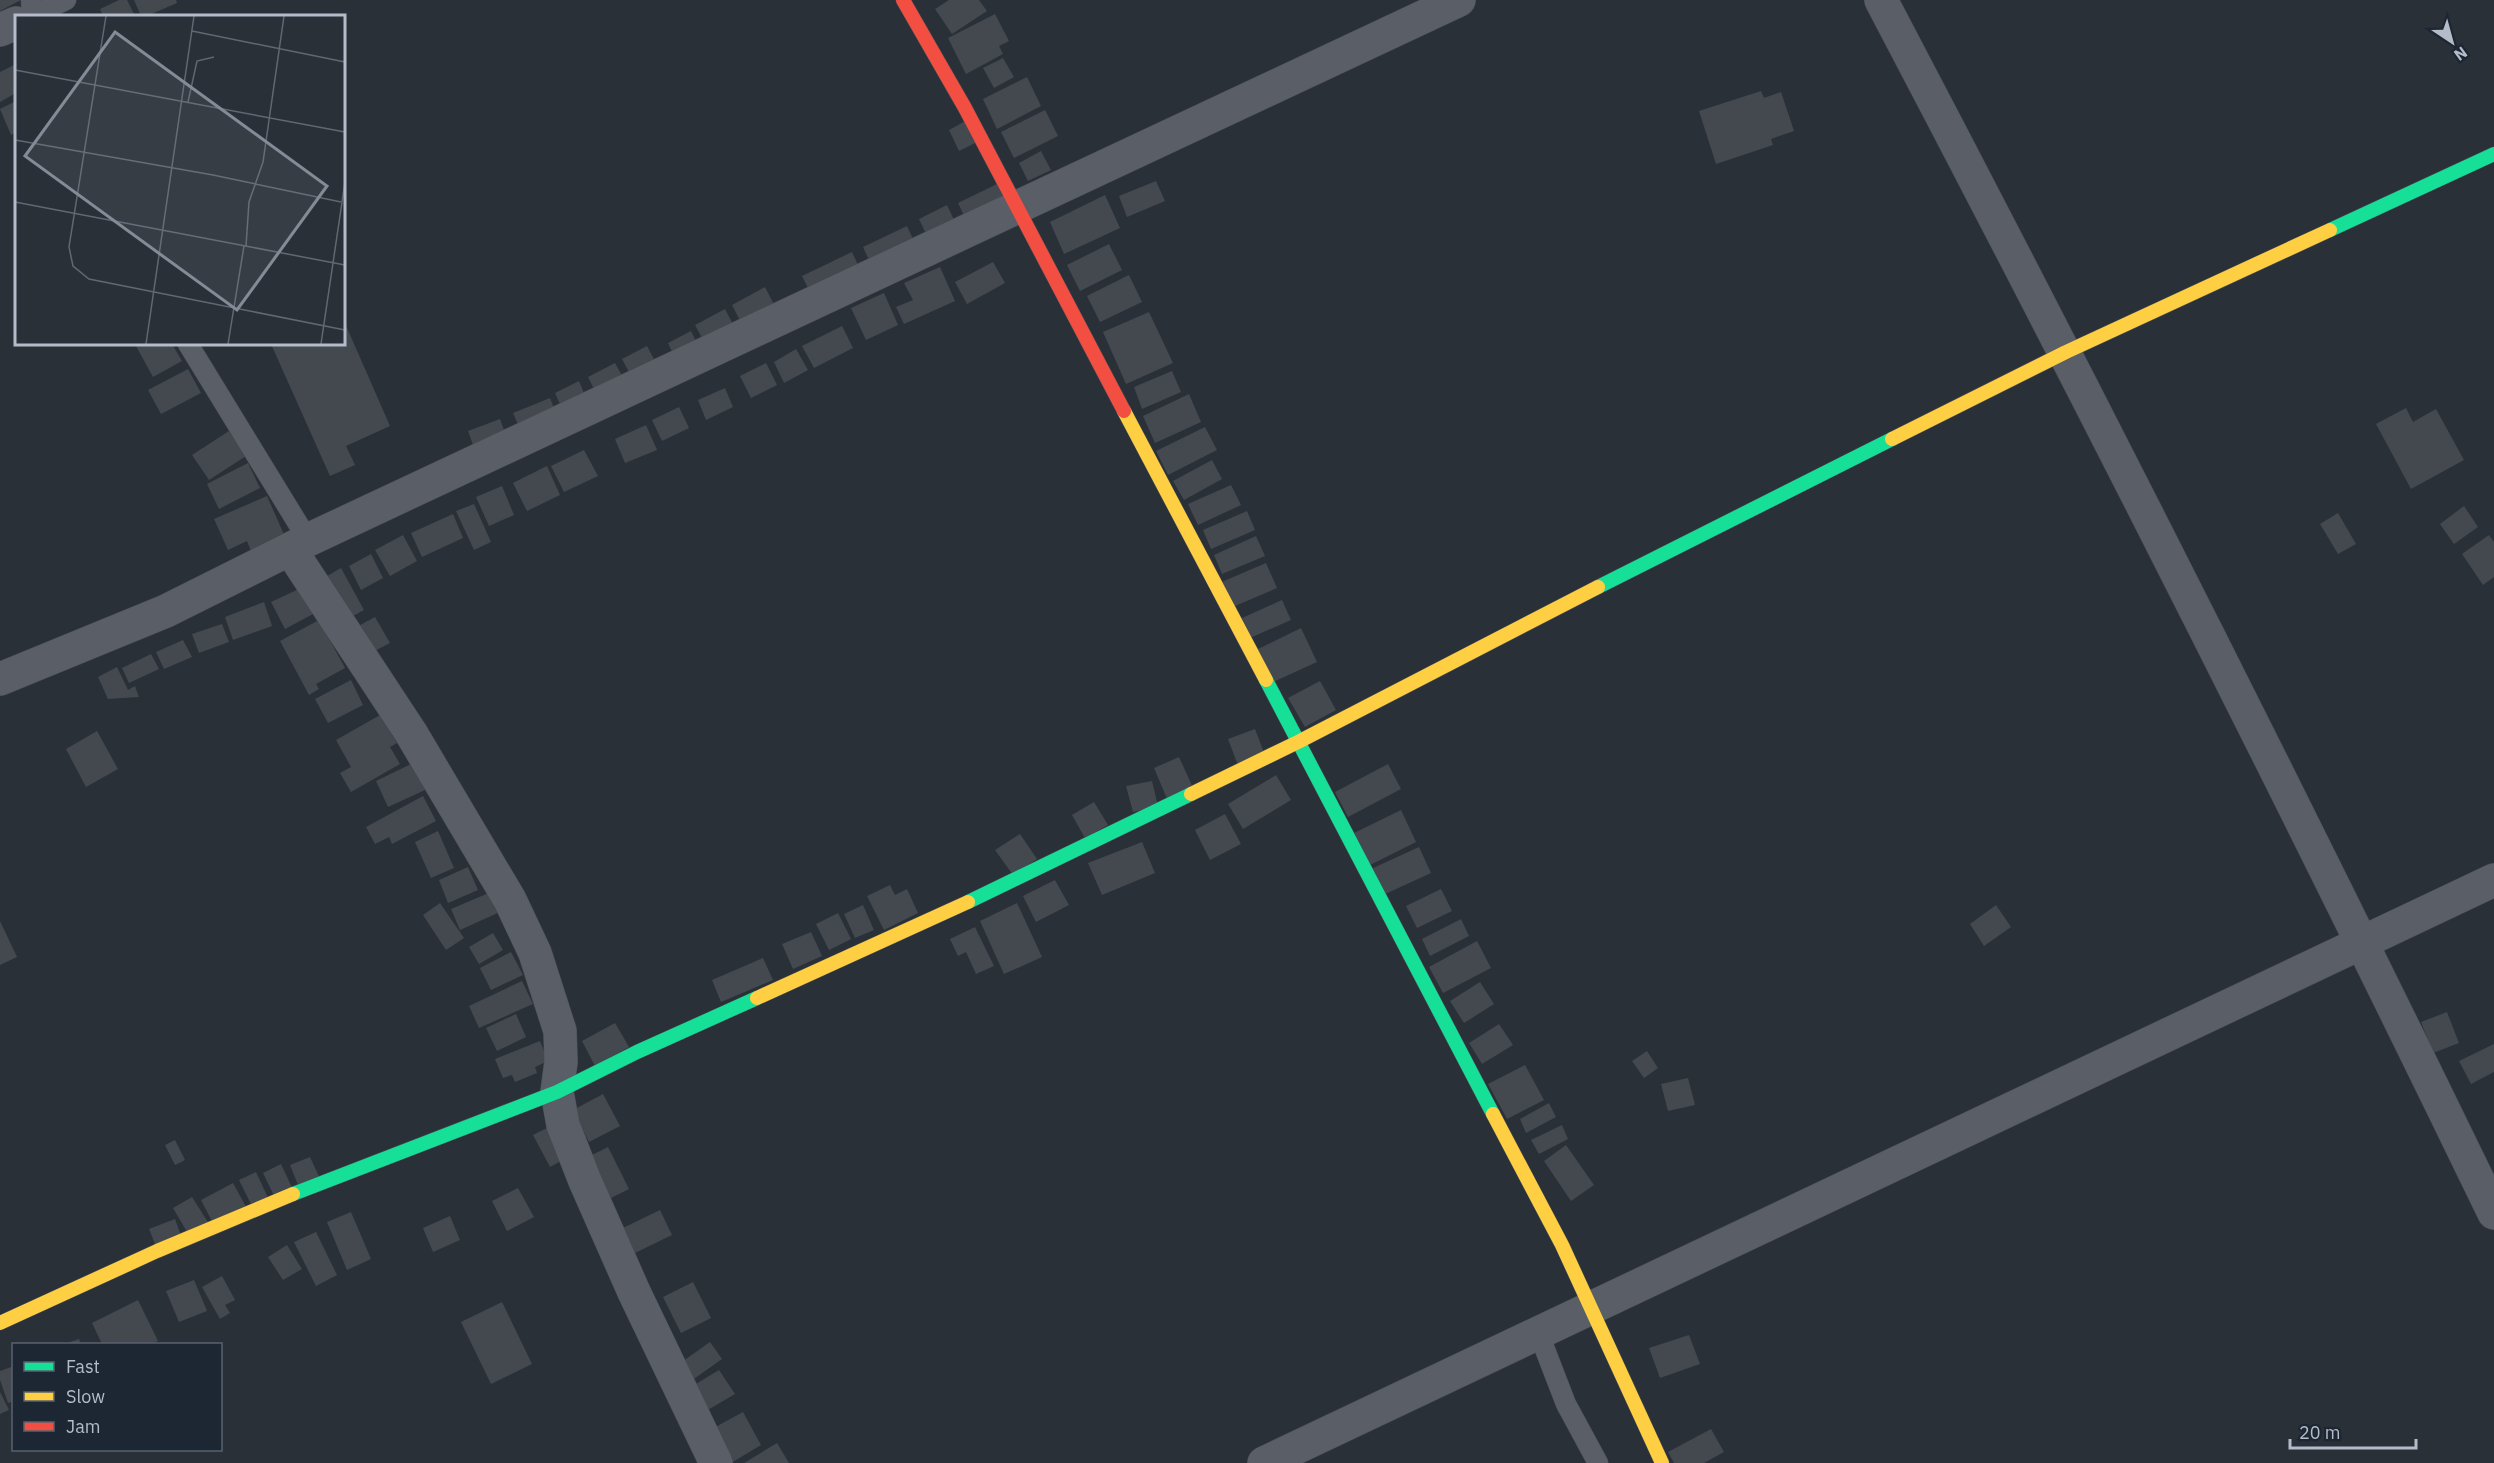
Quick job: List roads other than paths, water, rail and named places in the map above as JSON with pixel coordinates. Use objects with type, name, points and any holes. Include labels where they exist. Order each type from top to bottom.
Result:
[{"type":"street","points":[[903,0],[965,108],[1018,208],[1562,1245],[1662,1463]]},
{"type":"street","points":[[0,679],[125,630],[210,590],[299,544],[1459,0]]},
{"type":"street","points":[[1881,0],[2066,352],[2363,943],[2494,1213]]},
{"type":"street","points":[[0,30],[15,23]]},
{"type":"street","points":[[0,1323],[157,1251],[302,1190],[557,1092],[637,1052],[944,914],[1298,742],[2066,352],[2494,154]]},
{"type":"street","points":[[299,544],[510,900],[535,953],[560,1031],[561,1062],[557,1092],[563,1125],[634,1292],[716,1463]]},
{"type":"street","points":[[1264,1463],[2494,880]]},
{"type":"lane","points":[[33,15],[66,0]]},
{"type":"lane","points":[[189,345],[299,544]]},
{"type":"lane","points":[[1539,1334],[1566,1404],[1598,1463]]}]
